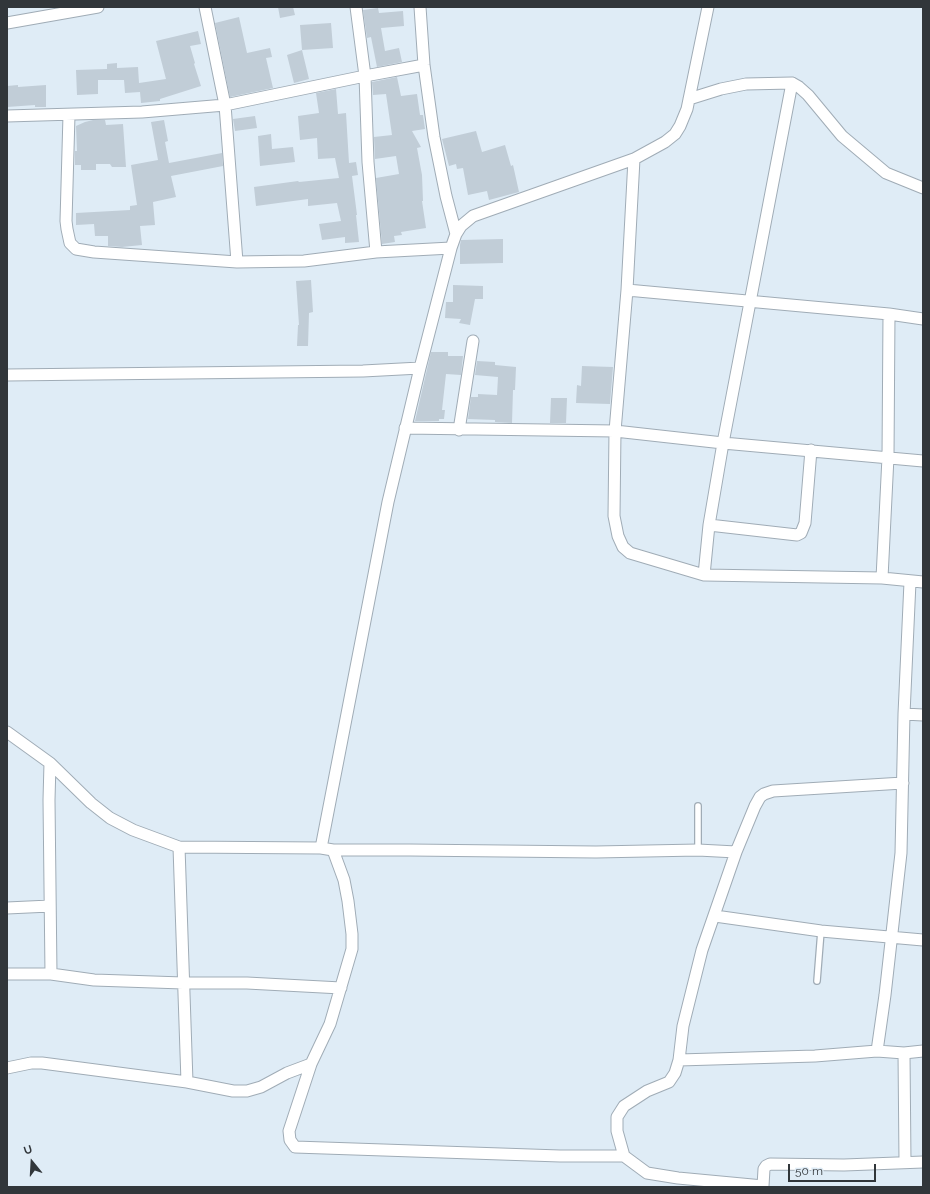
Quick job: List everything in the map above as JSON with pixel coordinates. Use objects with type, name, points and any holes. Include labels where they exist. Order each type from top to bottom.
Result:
[{"type":"street","points":[[7,23],[77,9],[98,7]]},
{"type":"street","points":[[205,7],[225,105],[237,262]]},
{"type":"street","points":[[356,7],[365,76],[368,162],[376,252]]},
{"type":"street","points":[[420,7],[424,66],[439,163],[456,234]]},
{"type":"street","points":[[321,848],[388,502],[420,368],[456,234],[461,226],[474,216],[634,159],[665,142],[675,134],[687,109],[708,7]]},
{"type":"street","points":[[7,116],[142,112],[225,105],[365,76],[424,66]]},
{"type":"street","points":[[689,99],[721,89],[746,84],[792,83],[808,95],[842,136],[886,173],[923,188]]},
{"type":"street","points":[[704,575],[709,525],[723,443],[792,83]]},
{"type":"street","points":[[69,114],[67,229],[70,243],[76,249],[94,252],[237,262],[304,261],[376,252],[451,248]]},
{"type":"street","points":[[634,159],[627,290],[615,431],[614,516],[618,536],[624,547],[630,553],[704,575],[882,578],[910,582],[923,582]]},
{"type":"street","points":[[627,290],[889,314],[923,319]]},
{"type":"street","points":[[882,578],[888,457],[889,314]]},
{"type":"street","points":[[459,430],[473,341]]},
{"type":"street","points":[[7,375],[363,371],[420,368]]},
{"type":"street","points":[[405,428],[459,430],[615,431],[723,443],[923,460]]},
{"type":"street","points":[[709,525],[797,535],[801,533],[805,523],[811,450]]},
{"type":"street","points":[[877,1051],[901,853],[904,783],[904,714],[910,582]]},
{"type":"street","points":[[904,714],[923,715]]},
{"type":"street","points":[[7,732],[50,763],[76,790],[110,818],[133,830],[179,847],[596,852],[698,850],[736,852]]},
{"type":"street","points":[[50,763],[51,974]]},
{"type":"street","points":[[624,1156],[617,1131],[617,1117],[624,1106],[647,1091],[670,1082],[675,1073],[679,1060],[683,1026],[702,950],[736,852],[754,806],[760,797],[773,791],[904,783]]},
{"type":"street","points":[[179,847],[187,1082]]},
{"type":"street","points":[[333,850],[344,880],[351,917],[352,949],[330,1024],[311,1064],[289,1131],[290,1140],[295,1147],[560,1156],[624,1156],[647,1173],[677,1183],[763,1187],[764,1169],[770,1164],[844,1165],[923,1162]]},
{"type":"street","points":[[7,908],[50,906]]},
{"type":"street","points":[[714,916],[821,931],[923,940]]},
{"type":"street","points":[[7,974],[51,974],[94,980],[183,983],[247,983],[341,988]]},
{"type":"street","points":[[679,1060],[815,1056],[877,1051],[904,1053],[923,1051]]},
{"type":"street","points":[[904,1053],[905,1162]]},
{"type":"street","points":[[7,1068],[31,1063],[42,1063],[187,1082],[233,1091],[247,1091],[261,1087],[287,1073],[311,1064]]},
{"type":"lane","points":[[698,806],[698,850]]},
{"type":"lane","points":[[817,981],[821,931]]},
{"type":"building","points":[[278,7],[293,7],[295,15],[280,18]]},
{"type":"building","points":[[378,8],[379,13],[403,11],[404,26],[381,28],[385,51],[399,48],[402,62],[377,67],[371,37],[367,38],[363,10]]},
{"type":"building","points":[[239,17],[247,53],[270,48],[272,57],[266,58],[273,88],[230,97],[215,23]]},
{"type":"building","points":[[331,23],[333,48],[302,50],[300,25]]},
{"type":"building","points":[[198,31],[201,44],[190,46],[201,86],[160,99],[160,101],[141,103],[140,92],[125,93],[124,80],[98,80],[98,94],[77,95],[76,70],[107,69],[107,64],[117,63],[117,68],[138,67],[139,83],[166,79],[156,41]]},
{"type":"building","points":[[302,50],[309,79],[294,83],[287,55]]},
{"type":"building","points":[[397,77],[401,96],[417,94],[420,115],[423,115],[425,129],[412,131],[421,147],[417,148],[422,175],[422,201],[426,228],[401,232],[402,235],[394,236],[395,242],[382,244],[376,178],[399,174],[396,156],[375,159],[374,137],[392,135],[386,94],[373,95],[372,82]]},
{"type":"building","points":[[18,85],[18,87],[46,85],[46,107],[35,107],[35,105],[7,107],[7,86]]},
{"type":"building","points":[[336,89],[338,114],[346,113],[349,163],[356,162],[358,175],[352,176],[359,242],[345,243],[345,237],[322,240],[319,224],[341,221],[337,203],[308,206],[308,199],[256,206],[254,187],[298,181],[339,178],[335,158],[318,159],[317,138],[300,140],[298,116],[319,113],[316,93]]},
{"type":"building","points":[[255,116],[257,128],[235,131],[233,119]]},
{"type":"building","points":[[93,120],[105,120],[106,125],[123,124],[126,167],[112,167],[110,164],[96,164],[96,170],[81,170],[81,165],[75,165],[75,151],[77,151],[76,126]]},
{"type":"building","points":[[164,120],[168,141],[165,142],[169,163],[222,153],[223,166],[171,176],[176,197],[153,202],[155,225],[140,226],[142,245],[122,247],[108,246],[108,236],[95,236],[94,224],[76,225],[76,213],[130,210],[130,206],[137,205],[131,165],[158,160],[151,122]]},
{"type":"building","points":[[476,131],[482,152],[505,145],[511,166],[513,165],[519,192],[489,200],[487,191],[468,195],[463,168],[457,169],[456,164],[449,166],[442,139]]},
{"type":"building","points":[[271,134],[272,149],[293,147],[295,162],[260,166],[258,136]]},
{"type":"building","points":[[503,239],[503,263],[460,264],[461,240]]},
{"type":"building","points":[[311,280],[313,312],[309,313],[308,346],[297,346],[299,325],[296,281]]},
{"type":"building","points":[[453,285],[483,286],[483,299],[475,299],[470,325],[459,323],[461,319],[445,318],[446,302],[453,302]]},
{"type":"building","points":[[431,352],[448,352],[448,356],[463,356],[461,375],[446,374],[442,410],[445,410],[444,419],[439,419],[439,421],[415,421]]},
{"type":"building","points":[[477,361],[495,362],[495,365],[516,367],[515,390],[513,390],[512,423],[495,422],[495,420],[468,419],[471,397],[478,397],[478,394],[497,395],[498,377],[475,375]]},
{"type":"building","points":[[582,366],[613,367],[610,404],[576,403],[577,385],[581,386]]},
{"type":"building","points":[[551,398],[567,398],[566,423],[550,423]]}]
